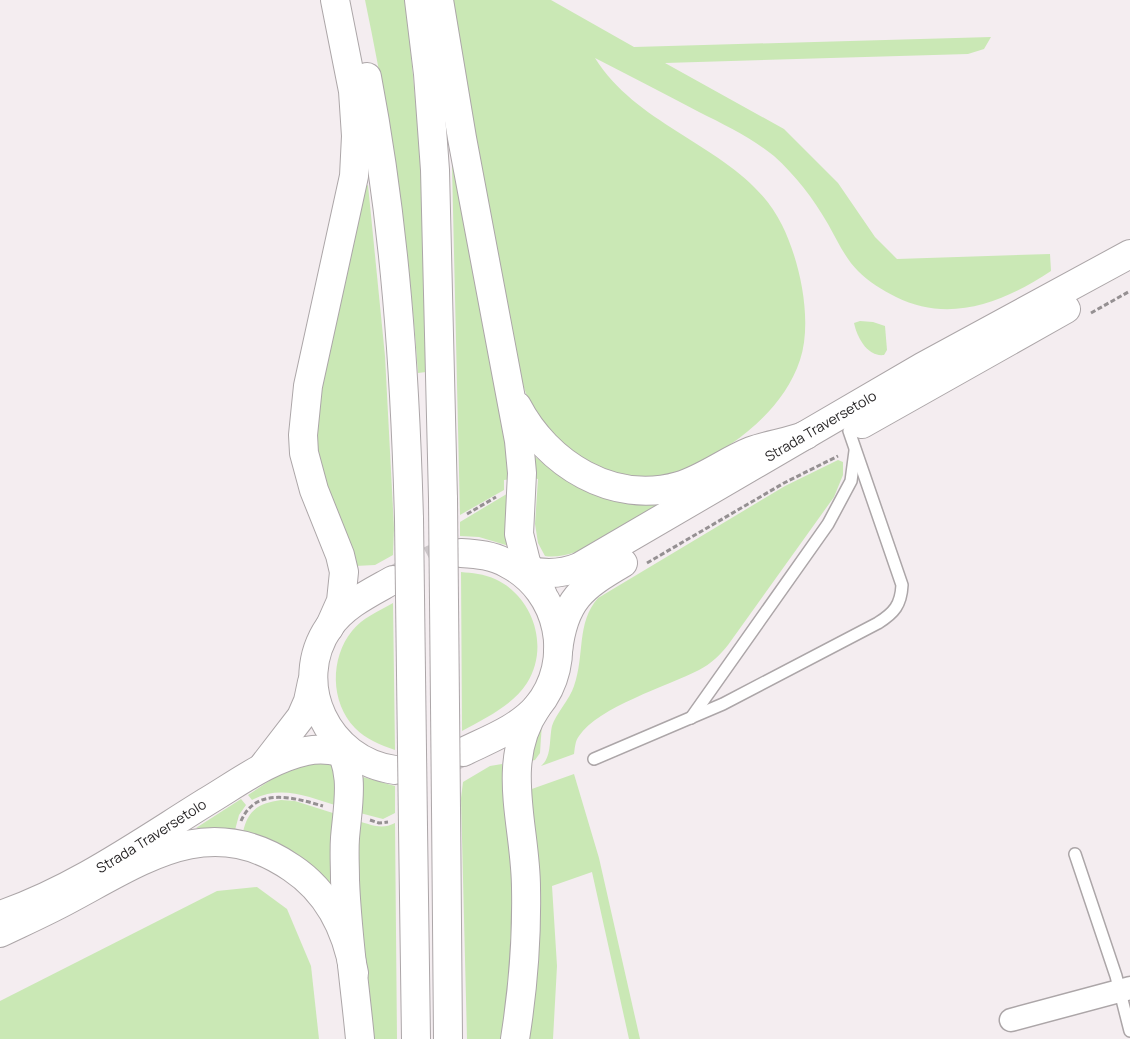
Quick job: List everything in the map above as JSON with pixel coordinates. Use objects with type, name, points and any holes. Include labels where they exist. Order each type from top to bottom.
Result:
[{"type":"main road","points":[[264,766],[301,717],[308,701],[319,648],[342,601],[344,572],[340,555],[314,490],[304,453],[303,436],[308,386],[354,176],[356,136],[353,91],[334,0]]},
{"type":"main road","points":[[351,0],[381,155],[394,249],[405,391],[409,519],[416,1039]]},
{"type":"main road","points":[[419,0],[428,74],[435,170],[442,499],[448,1039]]},
{"type":"main road","points":[[439,0],[464,147],[509,379],[513,396],[523,417],[540,441],[557,458],[587,477],[629,490],[654,490],[678,486],[701,477],[750,452],[806,435]]},
{"type":"main road","name":"Strada Traversetolo","points":[[461,553],[478,554],[526,576],[550,574],[579,566],[1002,323],[1130,254]]},
{"type":"main road","name":"Strada Traversetolo","points":[[463,752],[513,726],[536,707],[552,680],[568,612],[576,596],[590,583],[852,439],[1130,274]]},
{"type":"main road","points":[[509,379],[521,466],[519,534],[526,576]]},
{"type":"main road","name":"Strada Traversetolo","points":[[526,576],[554,620],[558,651]]},
{"type":"main road","points":[[329,628],[349,606],[393,580]]},
{"type":"main road","points":[[314,669],[313,684],[320,713],[345,750],[350,780],[350,803],[345,840],[345,880],[360,1039]]},
{"type":"main road","points":[[515,1039],[525,957],[526,895],[525,851],[516,763],[522,732],[536,707]]},
{"type":"main road","points":[[264,766],[308,750],[345,750],[371,764],[395,770]]},
{"type":"main road","name":"Strada Traversetolo","points":[[0,932],[23,909],[34,902],[104,865],[264,766]]},
{"type":"main road","points":[[0,932],[49,911],[161,851],[194,842],[226,842],[248,846],[272,855],[295,869],[314,887],[339,922],[349,947],[354,973]]},
{"type":"main road","name":"Strada Traversetolo","points":[[0,914],[34,902]]},
{"type":"street","points":[[1011,1020],[1125,989]]},
{"type":"lane","points":[[594,759],[690,719],[878,623],[897,608],[901,599],[902,585],[852,439]]},
{"type":"lane","points":[[690,719],[828,524],[851,481],[852,439]]},
{"type":"lane","points":[[1075,854],[1125,989],[1130,1030]]},
{"type":"path","points":[[641,567],[784,483],[852,439]]},
{"type":"green space","points":[[365,0],[405,0],[421,159],[426,372],[418,373],[410,278],[398,185]]},
{"type":"green space","points":[[447,0],[551,0],[634,47],[991,37],[984,49],[968,54],[665,63],[784,129],[838,183],[875,237],[897,259],[1050,254],[1051,271],[1015,292],[976,306],[936,309],[916,305],[896,297],[871,282],[853,266],[810,196],[790,171],[774,156],[738,132],[595,58],[615,84],[639,105],[719,158],[743,177],[765,199],[782,225],[794,256],[803,291],[805,328],[800,360],[781,397],[753,427],[708,459],[682,473],[657,479],[618,475],[584,464],[566,453],[534,412],[528,399],[516,359]]},
{"type":"green space","points":[[457,165],[486,322],[511,479],[504,480],[504,490],[460,515],[452,166]]},
{"type":"green space","points":[[368,185],[385,356],[394,528],[393,555],[375,565],[355,566],[316,460],[314,409],[366,186]]},
{"type":"green space","points":[[860,321],[873,322],[885,326],[887,350],[884,355],[873,353],[860,340],[854,323]]},
{"type":"green space","points":[[534,456],[574,484],[672,501],[592,546],[559,556],[545,556],[538,543],[535,524],[538,479],[533,478]]},
{"type":"green space","points":[[838,460],[843,462],[843,475],[834,497],[728,645],[718,656],[699,670],[634,698],[601,716],[588,725],[579,736],[574,754],[541,766],[549,753],[552,726],[574,686],[587,618],[598,598],[785,486]]},
{"type":"green space","points":[[510,492],[509,546],[479,537],[460,536],[460,522]]},
{"type":"green space","points":[[461,572],[487,576],[508,587],[519,597],[528,610],[534,624],[537,639],[534,669],[521,691],[498,711],[462,731]]},
{"type":"green space","points":[[393,603],[395,750],[374,741],[355,728],[341,706],[336,680],[340,654],[352,631],[366,619]]},
{"type":"green space","points":[[542,722],[540,753],[535,760],[531,761],[526,754]]},
{"type":"green space","points":[[311,758],[336,765],[338,806],[284,792],[263,795],[252,800],[248,795],[295,764]]},
{"type":"green space","points":[[502,764],[508,796],[515,919],[504,1039],[467,1039],[461,798],[463,782],[490,766]]},
{"type":"green space","points":[[574,774],[599,858],[640,1039],[629,1039],[592,872],[552,886],[557,966],[553,1039],[526,1039],[529,790]]},
{"type":"green space","points":[[363,777],[395,786],[395,813],[383,819],[360,813]]},
{"type":"green space","points":[[241,799],[246,805],[239,815],[235,830],[196,828]]},
{"type":"green space","points":[[281,800],[295,801],[336,814],[331,850],[332,887],[280,847],[257,836],[243,832],[248,818],[256,808]]},
{"type":"green space","points":[[358,821],[381,826],[395,823],[397,1039],[371,1039],[356,879]]},
{"type":"green space","points":[[257,887],[287,909],[311,966],[319,1039],[0,1039],[0,1001],[217,891]]},
{"type":"tunnel","points":[[393,580],[432,559],[461,553]]},
{"type":"tunnel","points":[[395,770],[422,769],[463,752]]}]
